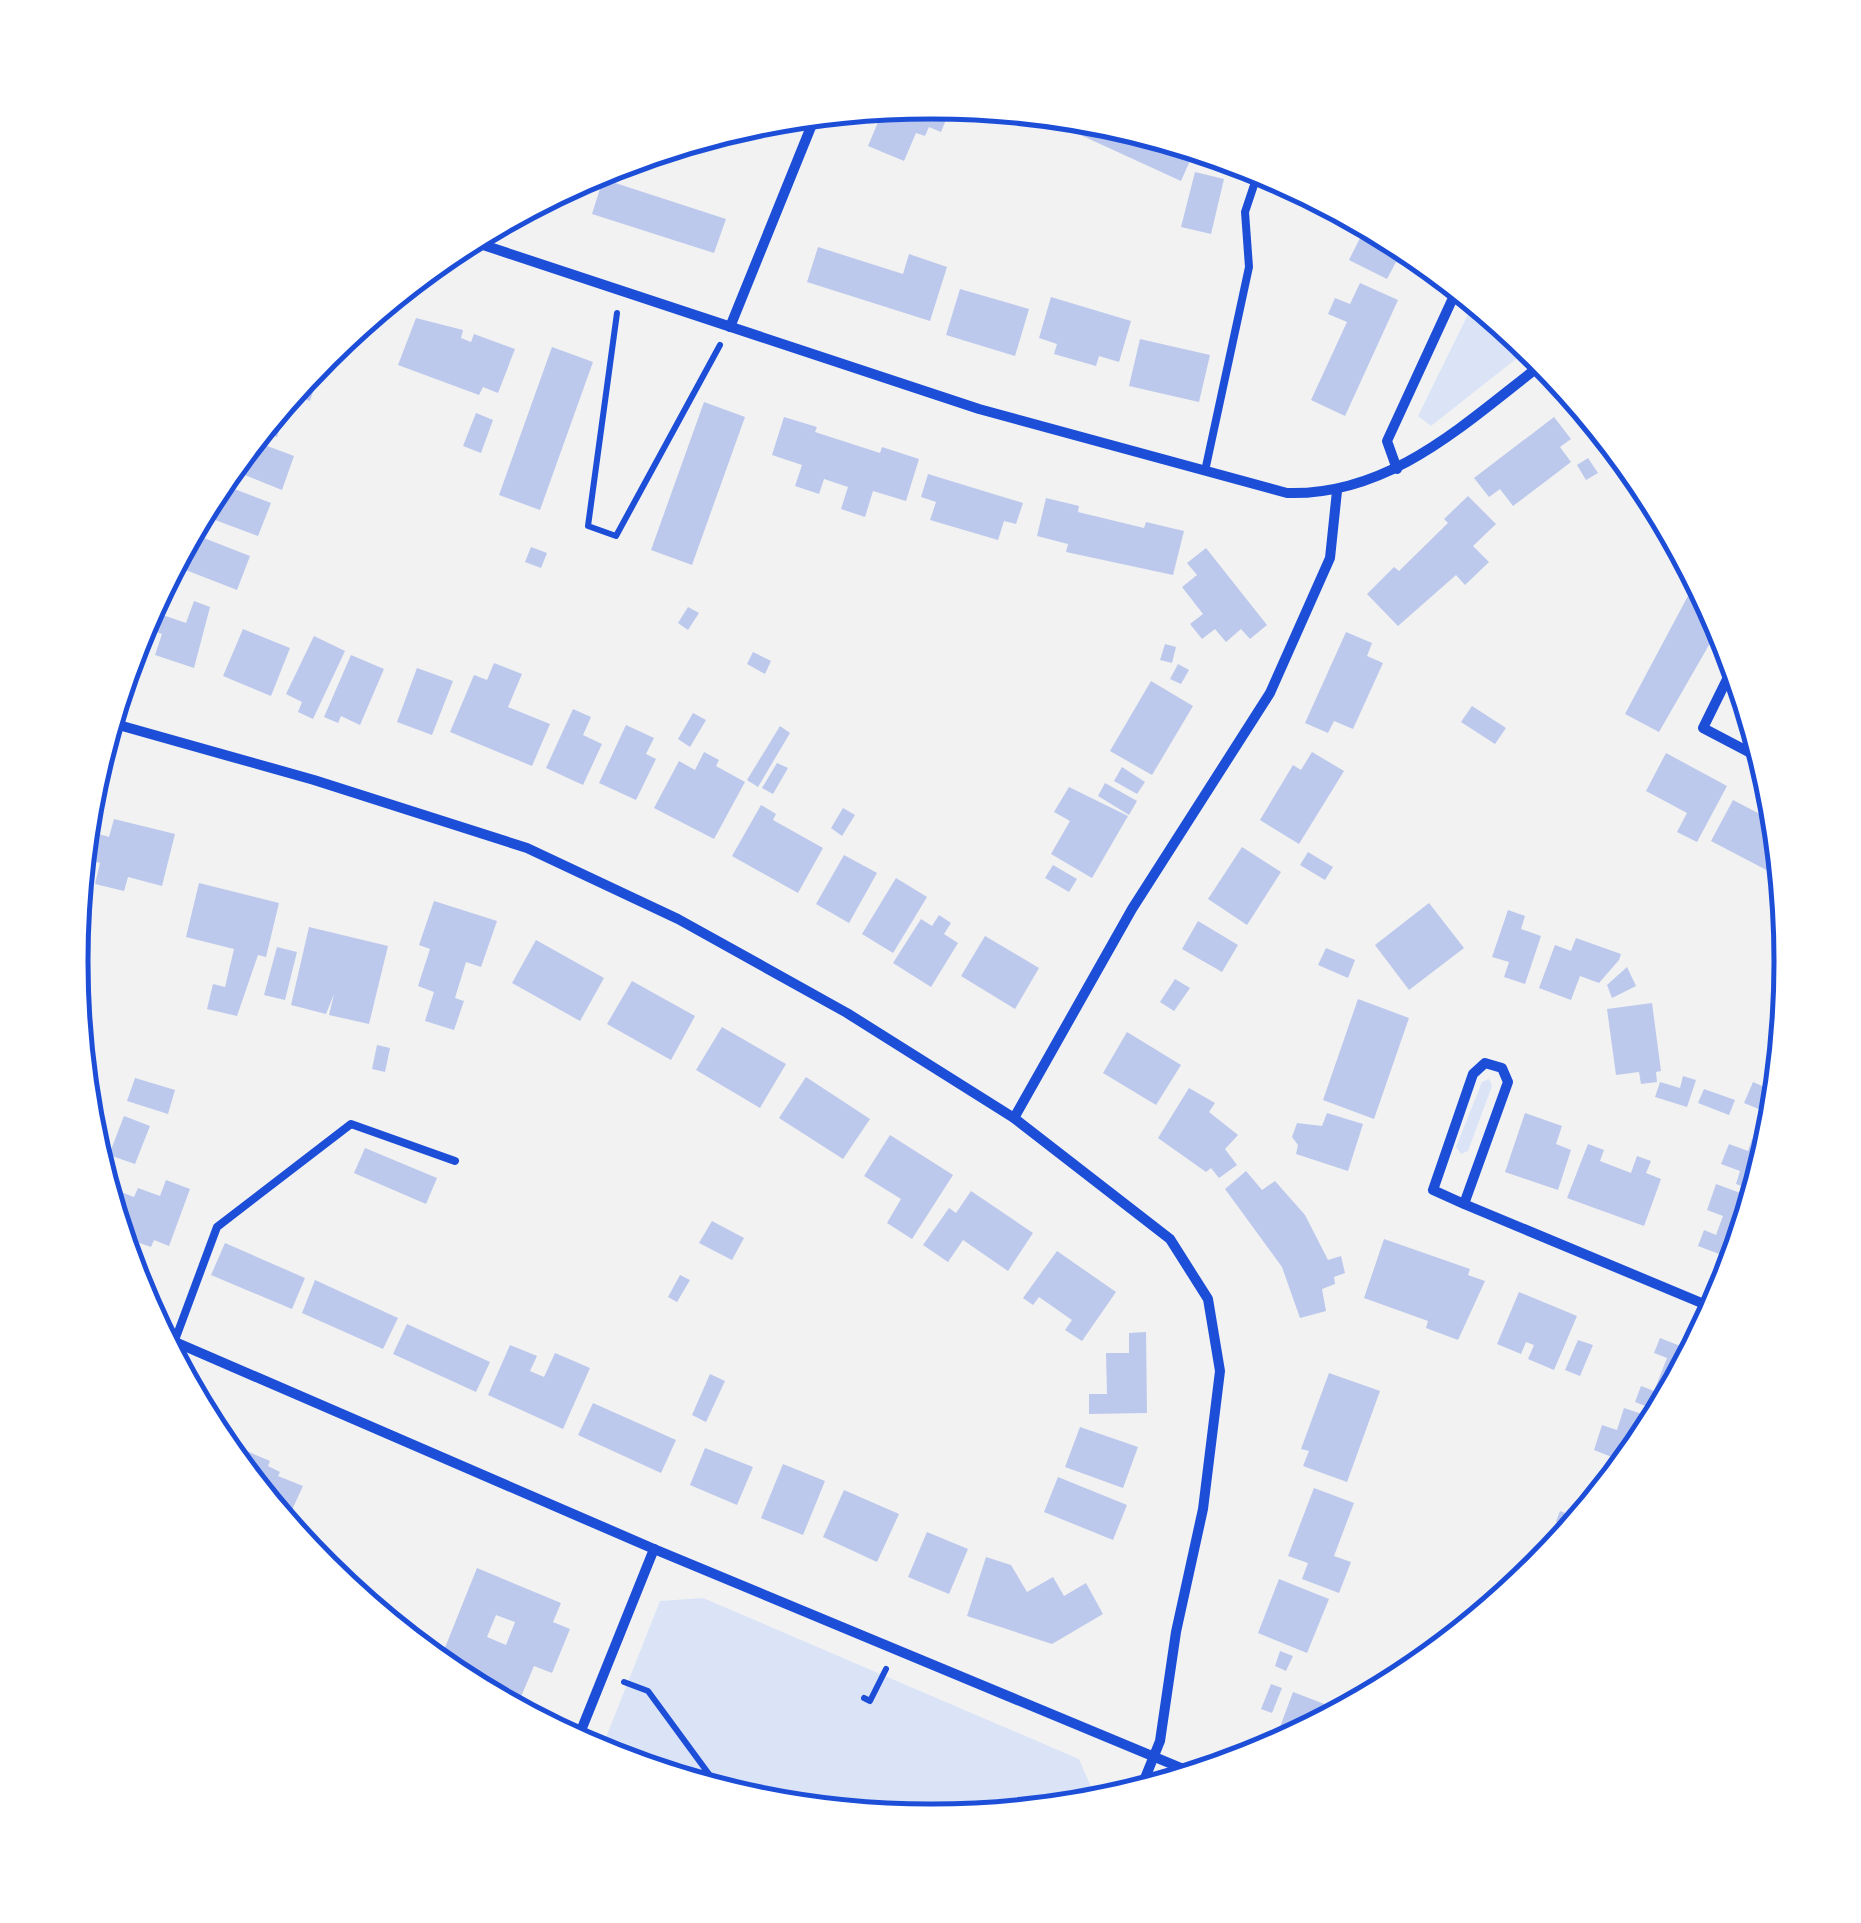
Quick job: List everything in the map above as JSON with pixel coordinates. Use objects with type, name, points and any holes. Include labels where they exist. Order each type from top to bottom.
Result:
[{"type":"street","points":[[730,326],[811,128]]},
{"type":"street","points":[[486,246],[979,409],[1287,493],[1337,491],[1397,469],[1532,371]]},
{"type":"street","points":[[1397,469],[1388,441],[1452,300]]},
{"type":"street","points":[[1014,1118],[1132,909],[1270,693],[1330,558],[1337,491]]},
{"type":"street","points":[[1726,682],[1704,728],[1747,751]]},
{"type":"street","points":[[121,726],[314,780],[527,848],[695,929],[847,1013],[1014,1118],[1170,1238],[1208,1298],[1217,1333],[1220,1371],[1203,1509],[1154,1757],[1146,1777]]},
{"type":"street","points":[[1464,1204],[1508,1082],[1502,1068],[1484,1063],[1473,1074],[1432,1190],[1464,1204],[1701,1302]]},
{"type":"street","points":[[178,1341],[654,1549],[1178,1767]]},
{"type":"street","points":[[582,1729],[654,1549]]},
{"type":"lane","points":[[1205,471],[1249,267],[1245,212],[1254,184]]},
{"type":"lane","points":[[176,1338],[217,1226],[350,1124],[455,1162]]},
{"type":"path","points":[[620,290],[588,526],[616,536],[730,326]]},
{"type":"path","points":[[604,1674],[648,1691],[710,1775]]},
{"type":"path","points":[[864,1698],[870,1701],[883,1675]]},
{"type":"shaded area","points":[[1468,313],[1518,357],[1431,426],[1418,416]]},
{"type":"shaded area","points":[[1489,1079],[1492,1086],[1468,1151],[1461,1154],[1456,1147],[1482,1082]]},
{"type":"shaded area","points":[[703,1598],[1079,1759],[1092,1789],[986,1803],[875,1803],[820,1797],[712,1776],[608,1740],[660,1601]]},
{"type":"building","points":[[946,119],[941,132],[929,127],[925,136],[916,133],[904,161],[868,146],[879,120]]},
{"type":"building","points":[[1074,132],[1149,147],[1190,160],[1181,181]]},
{"type":"building","points":[[1195,172],[1224,179],[1211,234],[1181,227]]},
{"type":"building","points":[[611,182],[726,219],[714,253],[592,214],[601,186]]},
{"type":"building","points":[[1361,237],[1406,266],[1396,262],[1387,279],[1349,260]]},
{"type":"building","points":[[818,247],[903,274],[909,254],[947,267],[930,321],[807,282]]},
{"type":"building","points":[[1360,283],[1398,300],[1345,416],[1311,400],[1347,322],[1328,314],[1335,298],[1350,304]]},
{"type":"building","points":[[960,289],[1029,309],[1015,356],[946,335]]},
{"type":"building","points":[[1051,297],[1131,321],[1119,362],[1099,356],[1096,366],[1054,354],[1057,344],[1039,338]]},
{"type":"building","points":[[416,318],[463,330],[461,338],[471,342],[474,334],[515,349],[498,393],[483,387],[479,395],[398,365]]},
{"type":"building","points":[[1140,339],[1210,355],[1199,402],[1129,386]]},
{"type":"building","points":[[552,347],[593,362],[540,510],[499,495]]},
{"type":"building","points":[[704,402],[745,417],[692,565],[651,550]]},
{"type":"building","points":[[476,413],[493,420],[481,453],[463,446]]},
{"type":"building","points":[[784,417],[817,427],[815,432],[880,453],[882,447],[919,459],[906,501],[873,491],[865,517],[841,509],[848,487],[824,479],[819,494],[795,486],[802,465],[772,455]]},
{"type":"building","points":[[1554,417],[1571,439],[1560,447],[1571,462],[1513,506],[1500,489],[1489,497],[1474,478]]},
{"type":"building","points":[[1575,419],[1602,453],[1601,454]]},
{"type":"building","points":[[264,445],[294,456],[282,490],[243,474]]},
{"type":"building","points":[[1588,458],[1598,473],[1586,480],[1577,465]]},
{"type":"building","points":[[928,474],[1023,503],[1016,524],[1004,521],[998,540],[930,520],[936,502],[921,497]]},
{"type":"building","points":[[233,489],[271,503],[258,536],[213,519]]},
{"type":"building","points":[[1468,496],[1496,524],[1473,546],[1489,562],[1465,585],[1456,575],[1398,626],[1367,594],[1394,567],[1399,571],[1448,523],[1444,519]]},
{"type":"building","points":[[1046,498],[1079,506],[1078,512],[1144,528],[1146,522],[1184,531],[1173,575],[1066,552],[1068,544],[1037,536]]},
{"type":"building","points":[[202,537],[250,556],[237,590],[184,569]]},
{"type":"building","points":[[531,547],[547,553],[541,568],[525,562]]},
{"type":"building","points":[[1206,548],[1267,625],[1250,639],[1241,629],[1226,642],[1215,629],[1202,639],[1190,624],[1203,614],[1182,587],[1197,575],[1187,563]]},
{"type":"building","points":[[1689,594],[1710,643],[1659,732],[1625,714]]},
{"type":"building","points":[[194,601],[210,607],[194,668],[155,655],[162,634],[155,632],[163,615],[186,623]]},
{"type":"building","points":[[688,607],[699,613],[688,630],[678,623]]},
{"type":"building","points":[[243,629],[290,648],[271,696],[223,676]]},
{"type":"building","points":[[1346,632],[1372,643],[1367,656],[1383,663],[1353,729],[1334,721],[1328,733],[1305,723]]},
{"type":"building","points":[[314,636],[345,651],[313,719],[298,712],[302,702],[286,694]]},
{"type":"building","points":[[1165,644],[1176,647],[1172,663],[1160,660]]},
{"type":"building","points":[[753,652],[771,661],[765,674],[747,664]]},
{"type":"building","points":[[351,655],[384,669],[360,725],[341,716],[338,723],[324,717]]},
{"type":"building","points":[[494,663],[522,674],[508,707],[550,724],[532,766],[450,732],[474,675],[487,680]]},
{"type":"building","points":[[1178,664],[1189,670],[1181,684],[1170,679]]},
{"type":"building","points":[[417,668],[453,681],[432,735],[397,722]]},
{"type":"building","points":[[1151,681],[1193,706],[1152,775],[1110,751]]},
{"type":"building","points":[[1472,706],[1506,728],[1495,744],[1461,722]]},
{"type":"building","points":[[573,709],[591,717],[583,735],[602,744],[583,785],[546,768]]},
{"type":"building","points":[[693,713],[706,720],[690,747],[678,739]]},
{"type":"building","points":[[626,725],[654,738],[646,754],[656,759],[636,800],[599,783]]},
{"type":"building","points":[[780,726],[790,733],[758,787],[747,780]]},
{"type":"building","points":[[704,752],[719,760],[716,766],[745,782],[714,839],[654,808],[679,761],[695,770]]},
{"type":"building","points":[[1312,752],[1344,771],[1299,844],[1260,820],[1293,765],[1301,770]]},
{"type":"building","points":[[1666,753],[1727,786],[1697,842],[1677,832],[1687,813],[1646,791]]},
{"type":"building","points":[[777,763],[788,768],[773,794],[762,788]]},
{"type":"building","points":[[1122,767],[1145,782],[1137,794],[1114,781]]},
{"type":"building","points":[[1105,783],[1137,801],[1129,815],[1098,796]]},
{"type":"building","points":[[1069,787],[1128,816],[1092,878],[1051,854],[1070,821],[1054,812]]},
{"type":"building","points":[[1733,800],[1760,814],[1768,871],[1711,841]]},
{"type":"building","points":[[761,805],[776,814],[773,820],[823,848],[798,893],[732,856]]},
{"type":"building","points":[[843,808],[855,815],[842,836],[831,828]]},
{"type":"building","points":[[114,819],[175,834],[162,886],[128,877],[124,891],[95,884],[100,863],[94,861],[99,834],[109,837]]},
{"type":"building","points":[[1242,847],[1281,872],[1247,925],[1208,899]]},
{"type":"building","points":[[1308,852],[1333,867],[1325,880],[1300,865]]},
{"type":"building","points":[[844,855],[877,873],[849,923],[816,904]]},
{"type":"building","points":[[1053,865],[1077,879],[1069,892],[1045,878]]},
{"type":"building","points":[[896,878],[927,897],[893,953],[862,934]]},
{"type":"building","points":[[199,883],[279,903],[266,957],[258,955],[237,1016],[207,1009],[213,984],[225,987],[234,949],[186,937]]},
{"type":"building","points":[[434,901],[497,921],[481,967],[466,962],[455,998],[464,1001],[454,1030],[425,1021],[434,992],[418,986],[430,949],[419,945]]},
{"type":"building","points":[[1429,903],[1464,948],[1409,990],[1375,945]]},
{"type":"building","points":[[1508,910],[1525,916],[1521,929],[1541,936],[1525,984],[1504,977],[1509,962],[1492,957]]},
{"type":"building","points":[[939,915],[951,923],[944,934],[958,943],[931,987],[893,963],[921,919],[932,926]]},
{"type":"building","points":[[1198,921],[1238,945],[1222,972],[1182,949]]},
{"type":"building","points":[[309,927],[388,946],[369,1024],[329,1015],[334,994],[326,1014],[291,1005]]},
{"type":"building","points":[[985,936],[1039,968],[1015,1009],[961,976]]},
{"type":"building","points":[[1576,938],[1621,954],[1619,960],[1599,983],[1580,976],[1571,1000],[1539,988],[1555,945],[1571,951]]},
{"type":"building","points":[[536,940],[604,978],[580,1021],[512,983]]},
{"type":"building","points":[[277,947],[297,952],[285,1000],[264,995]]},
{"type":"building","points":[[1326,948],[1355,960],[1348,978],[1318,965]]},
{"type":"building","points":[[1627,967],[1636,986],[1612,998],[1607,985]]},
{"type":"building","points":[[1175,979],[1190,988],[1174,1011],[1160,1002]]},
{"type":"building","points":[[632,981],[695,1016],[671,1060],[607,1024]]},
{"type":"building","points":[[1358,999],[1409,1018],[1374,1119],[1323,1100]]},
{"type":"building","points":[[1652,1003],[1661,1071],[1656,1072],[1657,1082],[1641,1084],[1639,1072],[1616,1075],[1607,1009]]},
{"type":"building","points":[[722,1027],[786,1064],[760,1108],[696,1070]]},
{"type":"building","points":[[1127,1032],[1181,1065],[1156,1105],[1103,1073]]},
{"type":"building","points":[[377,1045],[390,1048],[385,1072],[372,1069]]},
{"type":"building","points":[[1683,1076],[1696,1080],[1687,1107],[1655,1097],[1660,1082],[1680,1088]]},
{"type":"building","points":[[806,1077],[870,1119],[843,1159],[779,1118]]},
{"type":"building","points":[[135,1078],[175,1090],[168,1114],[127,1101]]},
{"type":"building","points":[[1753,1082],[1764,1087],[1760,1109],[1744,1103]]},
{"type":"building","points":[[1189,1088],[1215,1103],[1209,1112],[1238,1135],[1225,1149],[1237,1165],[1219,1178],[1211,1168],[1206,1172],[1158,1138]]},
{"type":"building","points":[[1704,1089],[1735,1100],[1729,1115],[1698,1103]]},
{"type":"building","points":[[1327,1113],[1363,1124],[1348,1171],[1296,1154],[1298,1145],[1292,1137],[1297,1123],[1322,1126]]},
{"type":"building","points":[[1525,1113],[1562,1126],[1556,1144],[1571,1150],[1558,1190],[1505,1172]]},
{"type":"building","points":[[124,1116],[150,1126],[135,1164],[110,1153]]},
{"type":"building","points":[[890,1135],[953,1175],[912,1239],[887,1223],[901,1199],[864,1176]]},
{"type":"building","points":[[1754,1140],[1743,1186],[1736,1184],[1740,1171],[1721,1164],[1729,1144],[1748,1151]]},
{"type":"building","points":[[1588,1144],[1604,1150],[1600,1161],[1631,1173],[1637,1156],[1651,1161],[1646,1173],[1661,1179],[1644,1226],[1567,1198]]},
{"type":"building","points":[[365,1148],[437,1178],[426,1204],[354,1173]]},
{"type":"building","points":[[1246,1171],[1262,1190],[1275,1181],[1305,1215],[1328,1260],[1341,1256],[1345,1273],[1334,1277],[1335,1284],[1322,1289],[1326,1311],[1300,1318],[1282,1267],[1225,1189]]},
{"type":"building","points":[[166,1180],[190,1189],[169,1246],[154,1240],[151,1247],[136,1242],[120,1194],[134,1197],[138,1188],[160,1196]]},
{"type":"building","points":[[1716,1184],[1741,1193],[1720,1254],[1698,1246],[1704,1230],[1716,1235],[1723,1216],[1707,1210]]},
{"type":"building","points":[[971,1191],[1033,1233],[1008,1271],[963,1240],[948,1262],[923,1245],[949,1208],[956,1213]]},
{"type":"building","points":[[712,1221],[744,1238],[732,1260],[699,1243]]},
{"type":"building","points":[[1384,1239],[1470,1269],[1468,1275],[1485,1281],[1458,1340],[1426,1328],[1428,1321],[1364,1298]]},
{"type":"building","points":[[225,1243],[305,1278],[292,1309],[211,1275]]},
{"type":"building","points":[[1057,1251],[1116,1292],[1082,1341],[1065,1330],[1072,1320],[1039,1297],[1033,1305],[1023,1298]]},
{"type":"building","points":[[680,1275],[690,1280],[677,1302],[668,1297]]},
{"type":"building","points":[[315,1280],[398,1318],[383,1349],[302,1313]]},
{"type":"building","points":[[1519,1292],[1577,1316],[1554,1370],[1528,1359],[1534,1345],[1526,1342],[1521,1354],[1497,1344]]},
{"type":"building","points":[[407,1324],[490,1362],[476,1392],[393,1354]]},
{"type":"building","points":[[1146,1332],[1147,1413],[1089,1414],[1089,1394],[1107,1394],[1106,1353],[1129,1353],[1129,1333]]},
{"type":"building","points":[[1660,1338],[1681,1346],[1646,1406],[1635,1402],[1641,1386],[1654,1391],[1667,1358],[1654,1353]]},
{"type":"building","points":[[1578,1340],[1593,1345],[1580,1376],[1565,1370]]},
{"type":"building","points":[[510,1345],[537,1356],[530,1371],[544,1377],[555,1353],[590,1368],[563,1429],[488,1395]]},
{"type":"building","points":[[1329,1373],[1380,1391],[1347,1482],[1303,1466],[1309,1451],[1301,1449]]},
{"type":"building","points":[[710,1374],[725,1381],[706,1422],[692,1415]]},
{"type":"building","points":[[593,1403],[676,1440],[661,1473],[578,1435]]},
{"type":"building","points":[[1624,1408],[1641,1414],[1612,1457],[1594,1450],[1602,1425],[1617,1430]]},
{"type":"building","points":[[1080,1427],[1138,1447],[1123,1488],[1065,1467]]},
{"type":"building","points":[[705,1448],[753,1467],[737,1505],[690,1485]]},
{"type":"building","points":[[244,1450],[270,1461],[268,1466],[280,1472],[278,1476],[303,1486],[292,1511]]},
{"type":"building","points":[[783,1464],[825,1481],[803,1535],[761,1518]]},
{"type":"building","points":[[1058,1477],[1127,1505],[1113,1540],[1044,1512]]},
{"type":"building","points":[[1314,1488],[1354,1503],[1334,1556],[1351,1562],[1339,1593],[1302,1579],[1308,1563],[1288,1556]]},
{"type":"building","points":[[844,1490],[899,1514],[877,1562],[823,1537]]},
{"type":"building","points":[[927,1532],[968,1549],[949,1594],[908,1577]]},
{"type":"building","points":[[986,1557],[1011,1565],[1027,1592],[1053,1577],[1064,1596],[1086,1583],[1103,1614],[1052,1644],[967,1616]]},
{"type":"building","points":[[477,1568],[561,1603],[553,1622],[570,1629],[552,1673],[534,1666],[520,1698],[444,1649]],"holes":[[[496,1615],[515,1622],[506,1645],[487,1637]]]},
{"type":"building","points":[[1279,1579],[1329,1599],[1307,1653],[1258,1633]]},
{"type":"building","points":[[1280,1651],[1293,1656],[1286,1671],[1275,1666]]},
{"type":"building","points":[[1271,1684],[1282,1688],[1272,1713],[1261,1709]]},
{"type":"building","points":[[1293,1692],[1327,1705],[1303,1718],[1279,1728]]}]
